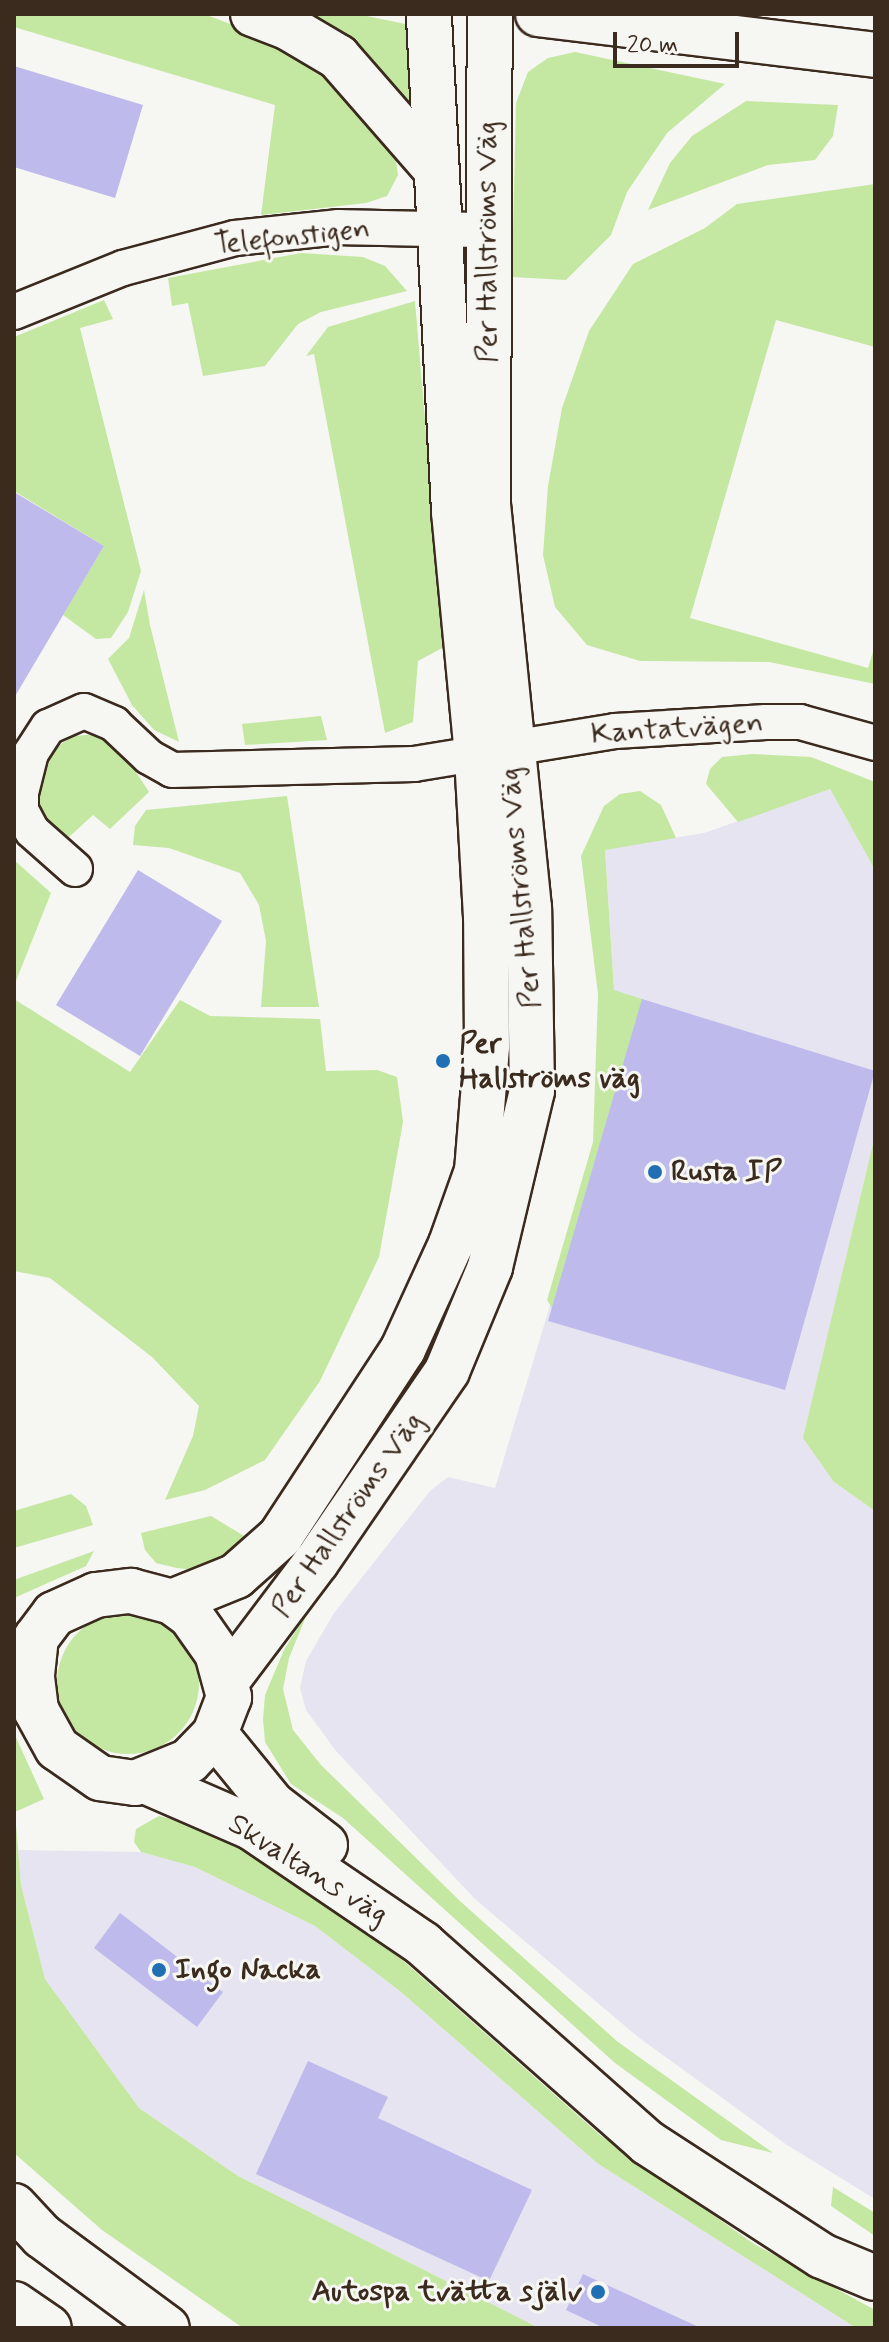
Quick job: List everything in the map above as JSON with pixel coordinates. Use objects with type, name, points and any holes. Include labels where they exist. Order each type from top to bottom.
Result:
[{"type":"main road","points":[[253,14],[289,28],[338,57],[434,167]]},
{"type":"main road","name":"Per Hallströms Väg","points":[[228,1679],[317,1561],[447,1371],[490,1267],[522,1150],[532,1077],[529,908],[493,753],[454,511],[434,167],[429,14]]},
{"type":"main road","name":"Per Hallströms Väg","points":[[172,1602],[236,1576],[280,1537],[403,1349],[451,1244],[477,1171],[484,1122],[486,917],[493,753],[486,230],[490,14]]},
{"type":"main road","points":[[538,14],[875,55]]},
{"type":"main road","name":"Skvaltans väg","points":[[145,1781],[189,1761],[215,1734],[225,1715],[228,1679],[204,1630],[172,1602],[131,1591],[96,1595],[34,1618],[35,1647],[25,1704],[57,1748],[83,1768],[109,1780],[145,1781],[251,1827],[423,1944],[609,2104],[648,2143],[722,2194],[822,2256],[875,2278]]},
{"type":"main road","name":"Skvaltans väg","points":[[215,1734],[272,1804],[369,1880],[423,1944]]},
{"type":"main road","name":"Skvaltans väg","points":[[609,2104],[875,2261]]},
{"type":"main road","points":[[14,2206],[42,2236],[167,2328]]},
{"type":"main road","points":[[14,2304],[49,2328]]},
{"type":"street","name":"Telefonstigen","points":[[14,312],[123,268],[235,238],[339,227],[486,230]]},
{"type":"street","name":"Per Hallströms Väg","points":[[75,869],[32,831],[21,810],[21,793],[31,753],[48,727],[84,711],[114,724],[149,757],[172,770],[414,764],[493,753]]},
{"type":"street","name":"Kantatvägen","points":[[493,753],[615,731],[766,722],[800,722],[875,743]]},
{"type":"shaded area","points":[[830,789],[875,870],[875,1135],[815,1390],[834,1482],[875,1511],[875,2199],[787,2145],[638,2037],[475,1899],[336,1751],[306,1710],[300,1688],[306,1661],[334,1613],[430,1491],[448,1477],[495,1488],[642,1000],[614,991],[605,849],[704,833]]},
{"type":"shaded area","points":[[18,1850],[141,1852],[195,1867],[315,1926],[401,1992],[597,2163],[856,2328],[539,2328],[238,2176],[139,2108],[45,1979],[21,1885]]},
{"type":"green space","points":[[14,14],[204,14],[296,49],[324,67],[395,152],[398,175],[387,196],[366,203],[261,215],[275,105],[14,27]]},
{"type":"green space","points":[[300,14],[357,14],[415,26],[416,118]]},
{"type":"green space","points":[[575,52],[725,84],[667,133],[627,192],[611,235],[566,280],[512,277],[516,103],[528,72],[548,58]]},
{"type":"green space","points":[[746,101],[838,105],[833,136],[815,160],[768,165],[648,210],[670,163],[692,136]]},
{"type":"green space","points":[[875,184],[875,347],[776,320],[690,618],[868,668],[875,645],[875,684],[769,662],[640,661],[587,645],[555,607],[543,555],[548,486],[562,408],[589,331],[633,264],[705,228],[737,204]]},
{"type":"green space","points":[[301,253],[363,257],[385,266],[407,291],[321,312],[298,324],[265,366],[203,376],[188,303],[172,306],[168,278]]},
{"type":"green space","points":[[104,300],[113,319],[80,328],[141,571],[128,612],[111,638],[96,639],[63,615],[104,546],[14,491],[14,337]]},
{"type":"green space","points":[[415,301],[444,647],[418,661],[413,722],[385,733],[314,354],[306,356],[328,327]]},
{"type":"green space","points":[[144,590],[179,742],[154,730],[132,705],[108,659],[129,638]]},
{"type":"green space","points":[[321,716],[327,740],[245,745],[242,724]]},
{"type":"green space","points":[[99,734],[121,749],[149,792],[110,829],[93,815],[69,837],[48,824],[34,802],[42,767],[54,749],[73,736]]},
{"type":"green space","points":[[753,754],[811,757],[875,782],[875,870],[830,789],[738,822],[706,784],[710,769],[722,757]]},
{"type":"green space","points":[[640,791],[661,805],[676,838],[605,850],[614,990],[642,999],[634,1044],[552,1308],[547,1300],[593,1142],[598,994],[581,856],[604,806],[620,794]]},
{"type":"green space","points":[[287,796],[319,1007],[261,1007],[266,941],[259,905],[240,873],[169,848],[133,845],[135,826],[146,810]]},
{"type":"green space","points":[[14,860],[51,893],[14,986]]},
{"type":"green space","points":[[14,999],[130,1072],[180,1000],[210,1016],[320,1019],[326,1071],[377,1070],[397,1077],[403,1122],[379,1257],[320,1381],[265,1460],[205,1490],[165,1500],[193,1436],[199,1406],[152,1357],[50,1278],[14,1271]]},
{"type":"green space","points":[[875,1135],[875,1511],[834,1482],[803,1438]]},
{"type":"green space","points":[[71,1494],[86,1506],[93,1525],[14,1548],[14,1511]]},
{"type":"green space","points":[[211,1516],[254,1542],[240,1558],[196,1570],[156,1563],[145,1550],[141,1533]]},
{"type":"green space","points":[[94,1551],[86,1566],[14,1598],[14,1580]]},
{"type":"green space","points":[[309,1609],[289,1658],[283,1689],[293,1730],[321,1765],[461,1902],[618,2042],[773,2153],[721,2140],[615,2063],[343,1818],[291,1784],[265,1742],[265,1695],[284,1650]]},
{"type":"green space","points":[[128,1612],[155,1617],[178,1633],[194,1656],[199,1683],[194,1710],[178,1733],[155,1749],[128,1754],[101,1749],[78,1733],[62,1710],[57,1683],[62,1656],[78,1633],[101,1617]]},
{"type":"green space","points":[[14,1733],[44,1799],[15,1812],[21,1885],[45,1979],[139,2108],[238,2176],[539,2328],[243,2328],[102,2230],[14,2153]]},
{"type":"green space","points":[[159,1816],[199,1825],[250,1846],[355,1918],[600,2135],[754,2244],[875,2310],[875,2328],[856,2328],[597,2163],[401,1992],[315,1926],[195,1867],[141,1852],[134,1842],[136,1829]]},
{"type":"green space","points":[[833,2187],[875,2213],[875,2236],[831,2206]]},
{"type":"building","points":[[14,66],[143,105],[115,198],[14,167]]},
{"type":"building","points":[[14,492],[104,546],[14,698]]},
{"type":"building","points":[[138,870],[222,921],[140,1056],[56,1005]]},
{"type":"building","points":[[642,999],[875,1071],[785,1390],[548,1321]]},
{"type":"building","name":"Ingo Nacka","points":[[120,1913],[223,1992],[197,2027],[94,1948]]},
{"type":"building","points":[[308,2061],[388,2097],[378,2118],[532,2190],[489,2281],[256,2174]]},
{"type":"building","name":"Autospa tvätta själv","points":[[583,2274],[701,2328],[604,2328],[566,2310]]},
{"type":"place","name":"Per Hallströms väg","points":[[443,1061]]},
{"type":"place","name":"Rusta IP","points":[[655,1172]]},
{"type":"place","name":"Ingo Nacka","points":[[159,1970]]},
{"type":"place","name":"Autospa tvätta själv","points":[[598,2292]]}]
